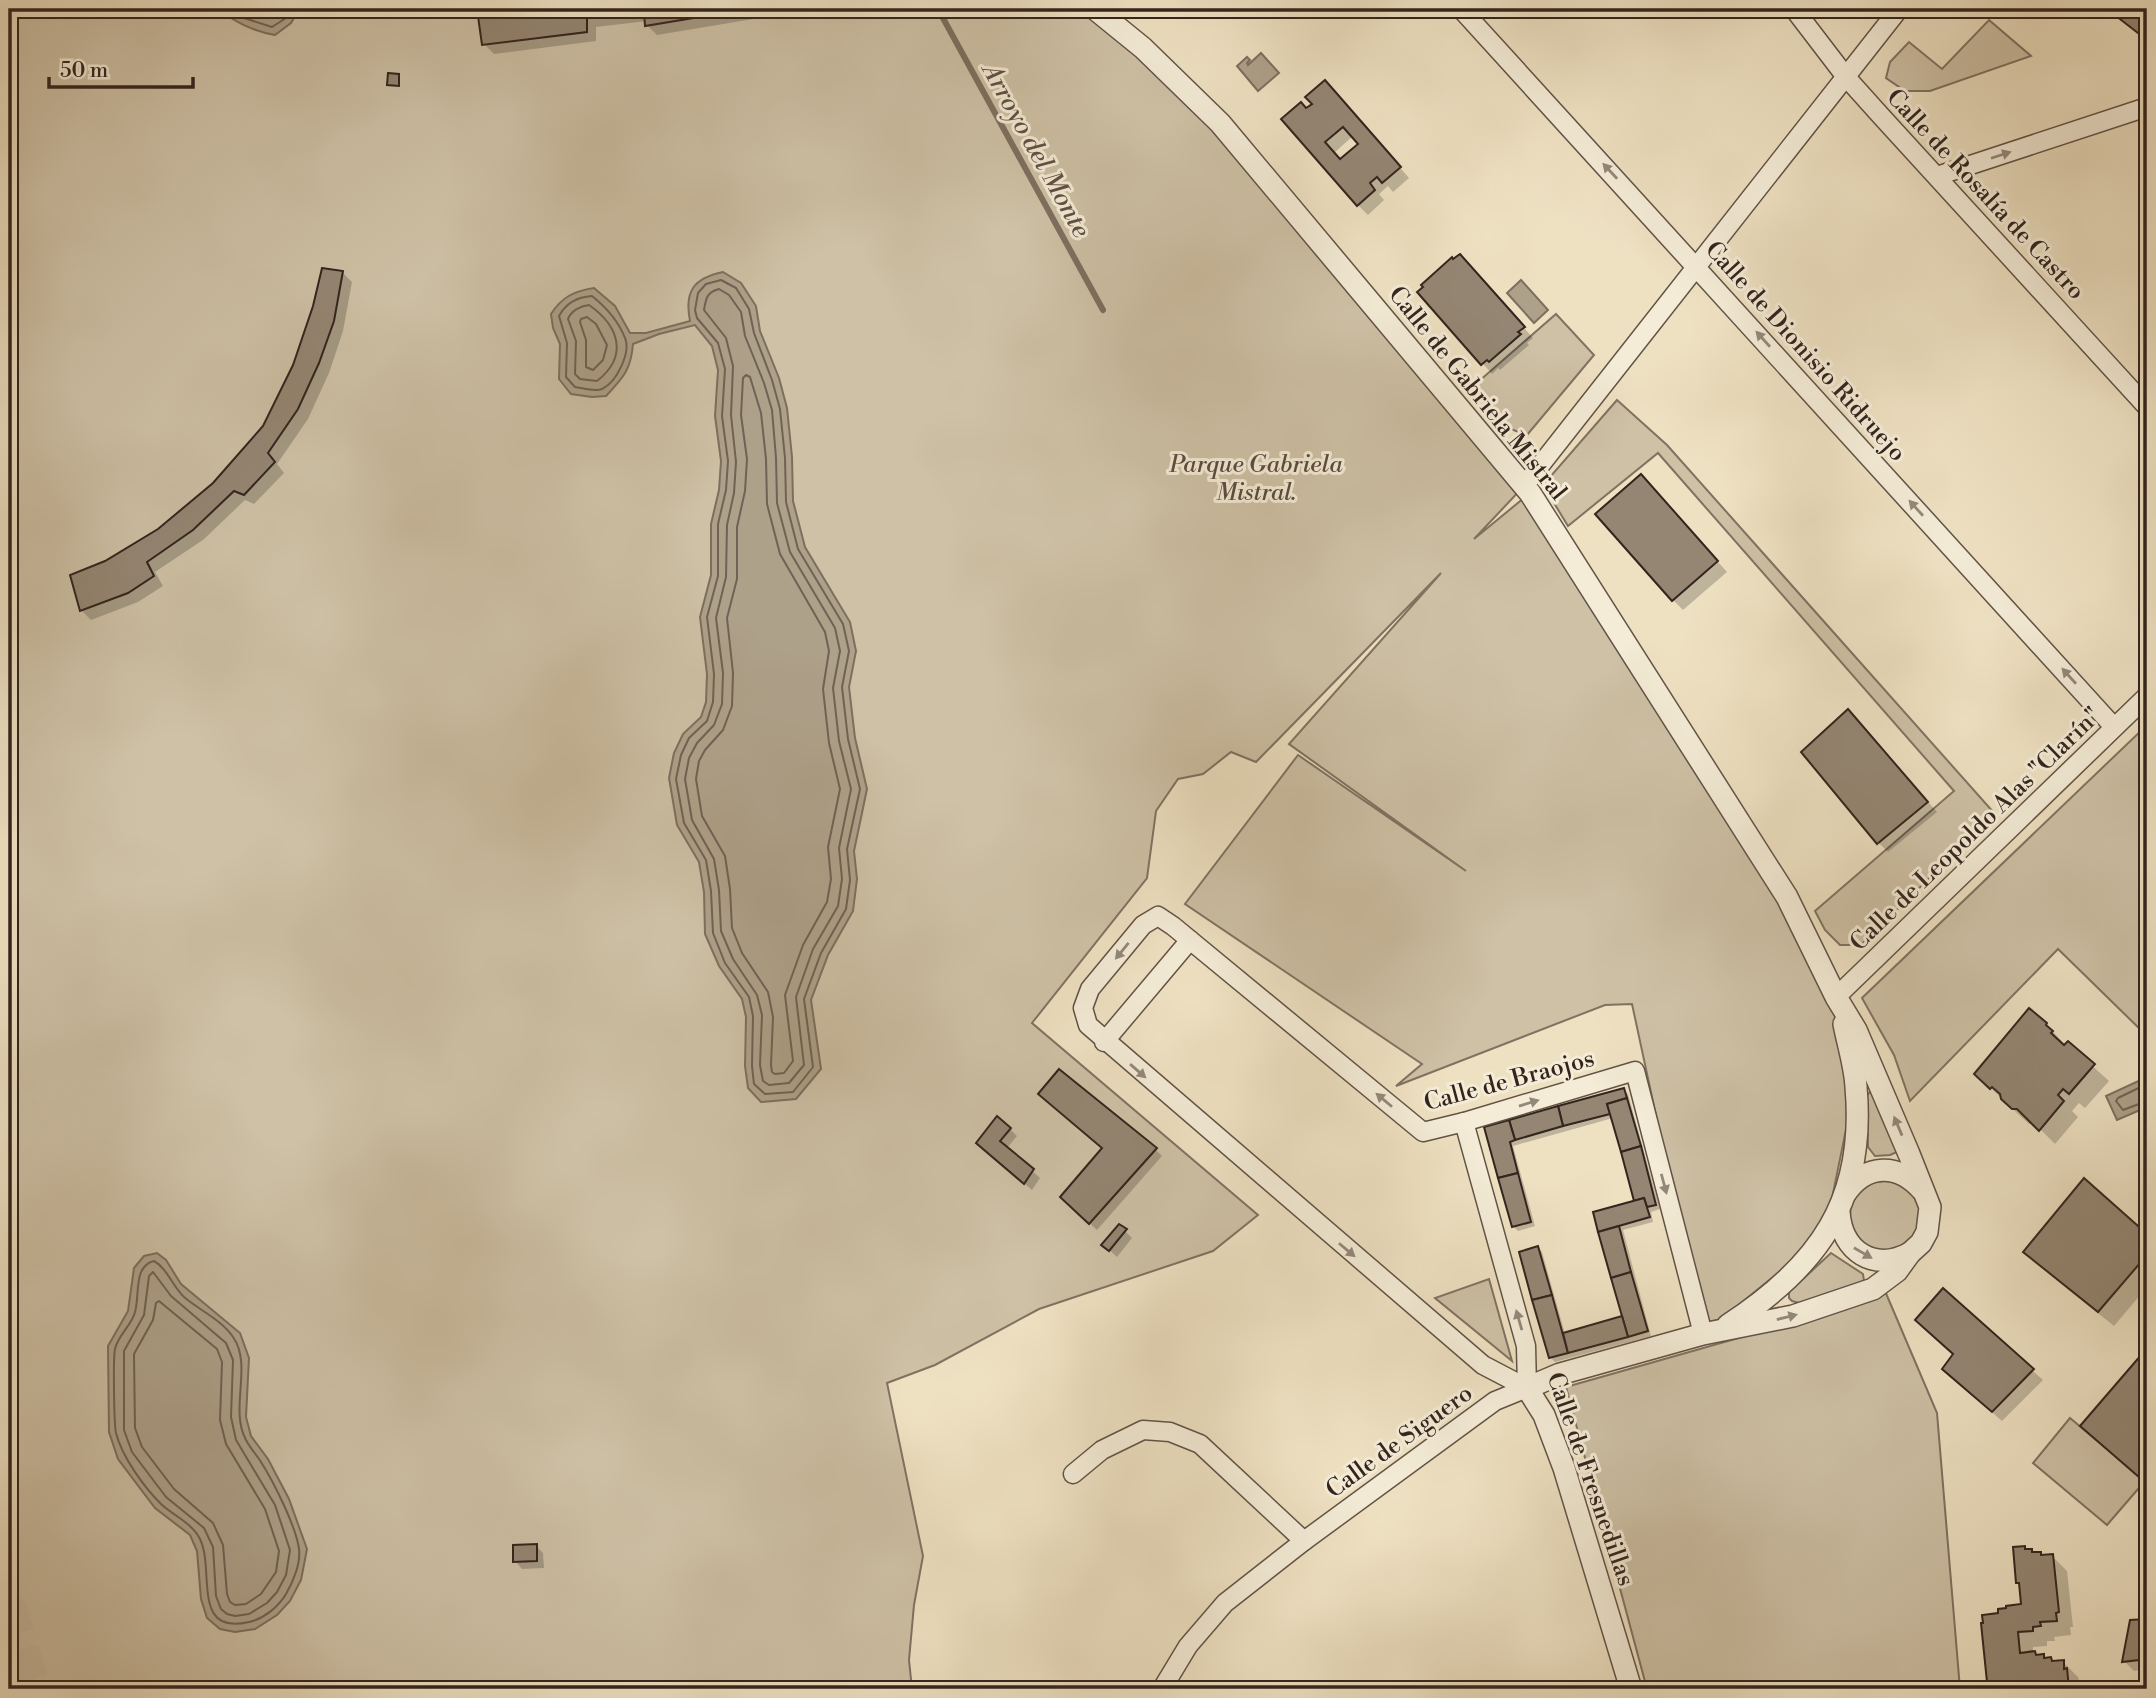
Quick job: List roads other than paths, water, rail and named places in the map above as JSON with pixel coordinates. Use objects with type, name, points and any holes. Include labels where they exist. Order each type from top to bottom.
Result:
[{"type":"street","name":"Calle de Gabriela Mistral","points":[[1095,9],[1143,48],[1220,123],[1531,493],[1787,897],[1870,1060],[1930,1207],[1927,1232],[1921,1243],[1910,1253],[1898,1271],[1873,1289],[1793,1316],[1712,1332],[1560,1374],[1527,1388]]},
{"type":"street","name":"Calle de Dionisio Ridruejo","points":[[1461,9],[2115,727]]},
{"type":"street","name":"Calle de Rosalía de Castro","points":[[1794,9],[1846,77],[2147,407]]},
{"type":"street","points":[[1524,486],[1899,9]]},
{"type":"street","points":[[1937,176],[2147,107]]},
{"type":"street","name":"Calle de Leopoldo Alas \"Clarín\"","points":[[1838,1001],[2147,696]]},
{"type":"street","name":"Calle de Braojos","points":[[1527,1388],[1483,1365],[1104,1042],[1088,1025],[1083,1008],[1090,989],[1143,925],[1158,916],[1423,1132],[1635,1071],[1712,1332]]},
{"type":"street","points":[[1104,1042],[1190,940]]},
{"type":"street","name":"Calle de Gabriela Mistral","points":[[1838,1001],[1856,1086],[1857,1145],[1842,1203]]},
{"type":"street","name":"Calle de Fresnedillas","points":[[1464,1122],[1526,1346],[1527,1388],[1544,1415],[1564,1468],[1631,1689]]},
{"type":"street","name":"Calle de Gabriela Mistral","points":[[1712,1332],[1758,1306],[1783,1286],[1827,1235],[1842,1203],[1860,1177],[1882,1170],[1905,1175],[1922,1190]]},
{"type":"street","points":[[1842,1203],[1840,1224],[1844,1236],[1862,1255],[1886,1261],[1899,1259],[1910,1253]]},
{"type":"street","name":"Calle de Siguero","points":[[1162,1689],[1188,1646],[1225,1603],[1304,1541],[1495,1401],[1527,1388]]},
{"type":"street","points":[[1073,1474],[1102,1450],[1143,1430],[1170,1432],[1200,1444],[1304,1541]]},
{"type":"water","points":[[217,9],[299,9],[291,23],[275,35],[244,25]]},
{"type":"water","points":[[1261,53],[1279,73],[1258,91],[1237,66],[1247,57],[1250,60],[1248,65]]},
{"type":"water","points":[[723,272],[741,283],[756,306],[760,331],[779,378],[787,408],[793,501],[805,547],[850,622],[856,651],[849,687],[855,738],[867,789],[854,851],[857,879],[853,911],[828,955],[811,1000],[821,1069],[796,1099],[761,1102],[748,1088],[745,1066],[746,1017],[742,999],[719,966],[705,934],[704,892],[699,862],[677,825],[669,778],[674,753],[683,734],[701,717],[706,702],[707,674],[700,617],[711,575],[711,524],[719,490],[721,461],[715,416],[718,370],[712,346],[695,325],[659,334],[633,344],[625,373],[606,396],[571,394],[559,379],[560,344],[553,328],[551,314],[569,296],[594,288],[615,306],[630,333],[646,333],[690,321],[689,302],[693,287],[705,278]]},
{"type":"water","points":[[1521,280],[1548,310],[1534,323],[1507,293]]},
{"type":"water","points":[[2147,1077],[2147,1107],[2117,1120],[2106,1096]]},
{"type":"water","points":[[157,1253],[166,1260],[181,1284],[240,1333],[249,1358],[246,1417],[251,1436],[268,1459],[289,1499],[307,1549],[301,1580],[290,1601],[277,1615],[255,1629],[235,1632],[220,1629],[207,1618],[201,1599],[197,1551],[190,1535],[155,1508],[118,1459],[109,1432],[108,1346],[128,1311],[134,1268],[144,1256]]},
{"type":"waterway","name":"Arroyo del Monte","points":[[938,9],[1103,310]]},
{"type":"tunnel","points":[[9,1603],[35,1689]]},
{"type":"park label","name":"Parque Gabriela Mistral.","points":[[1256,478]]}]
